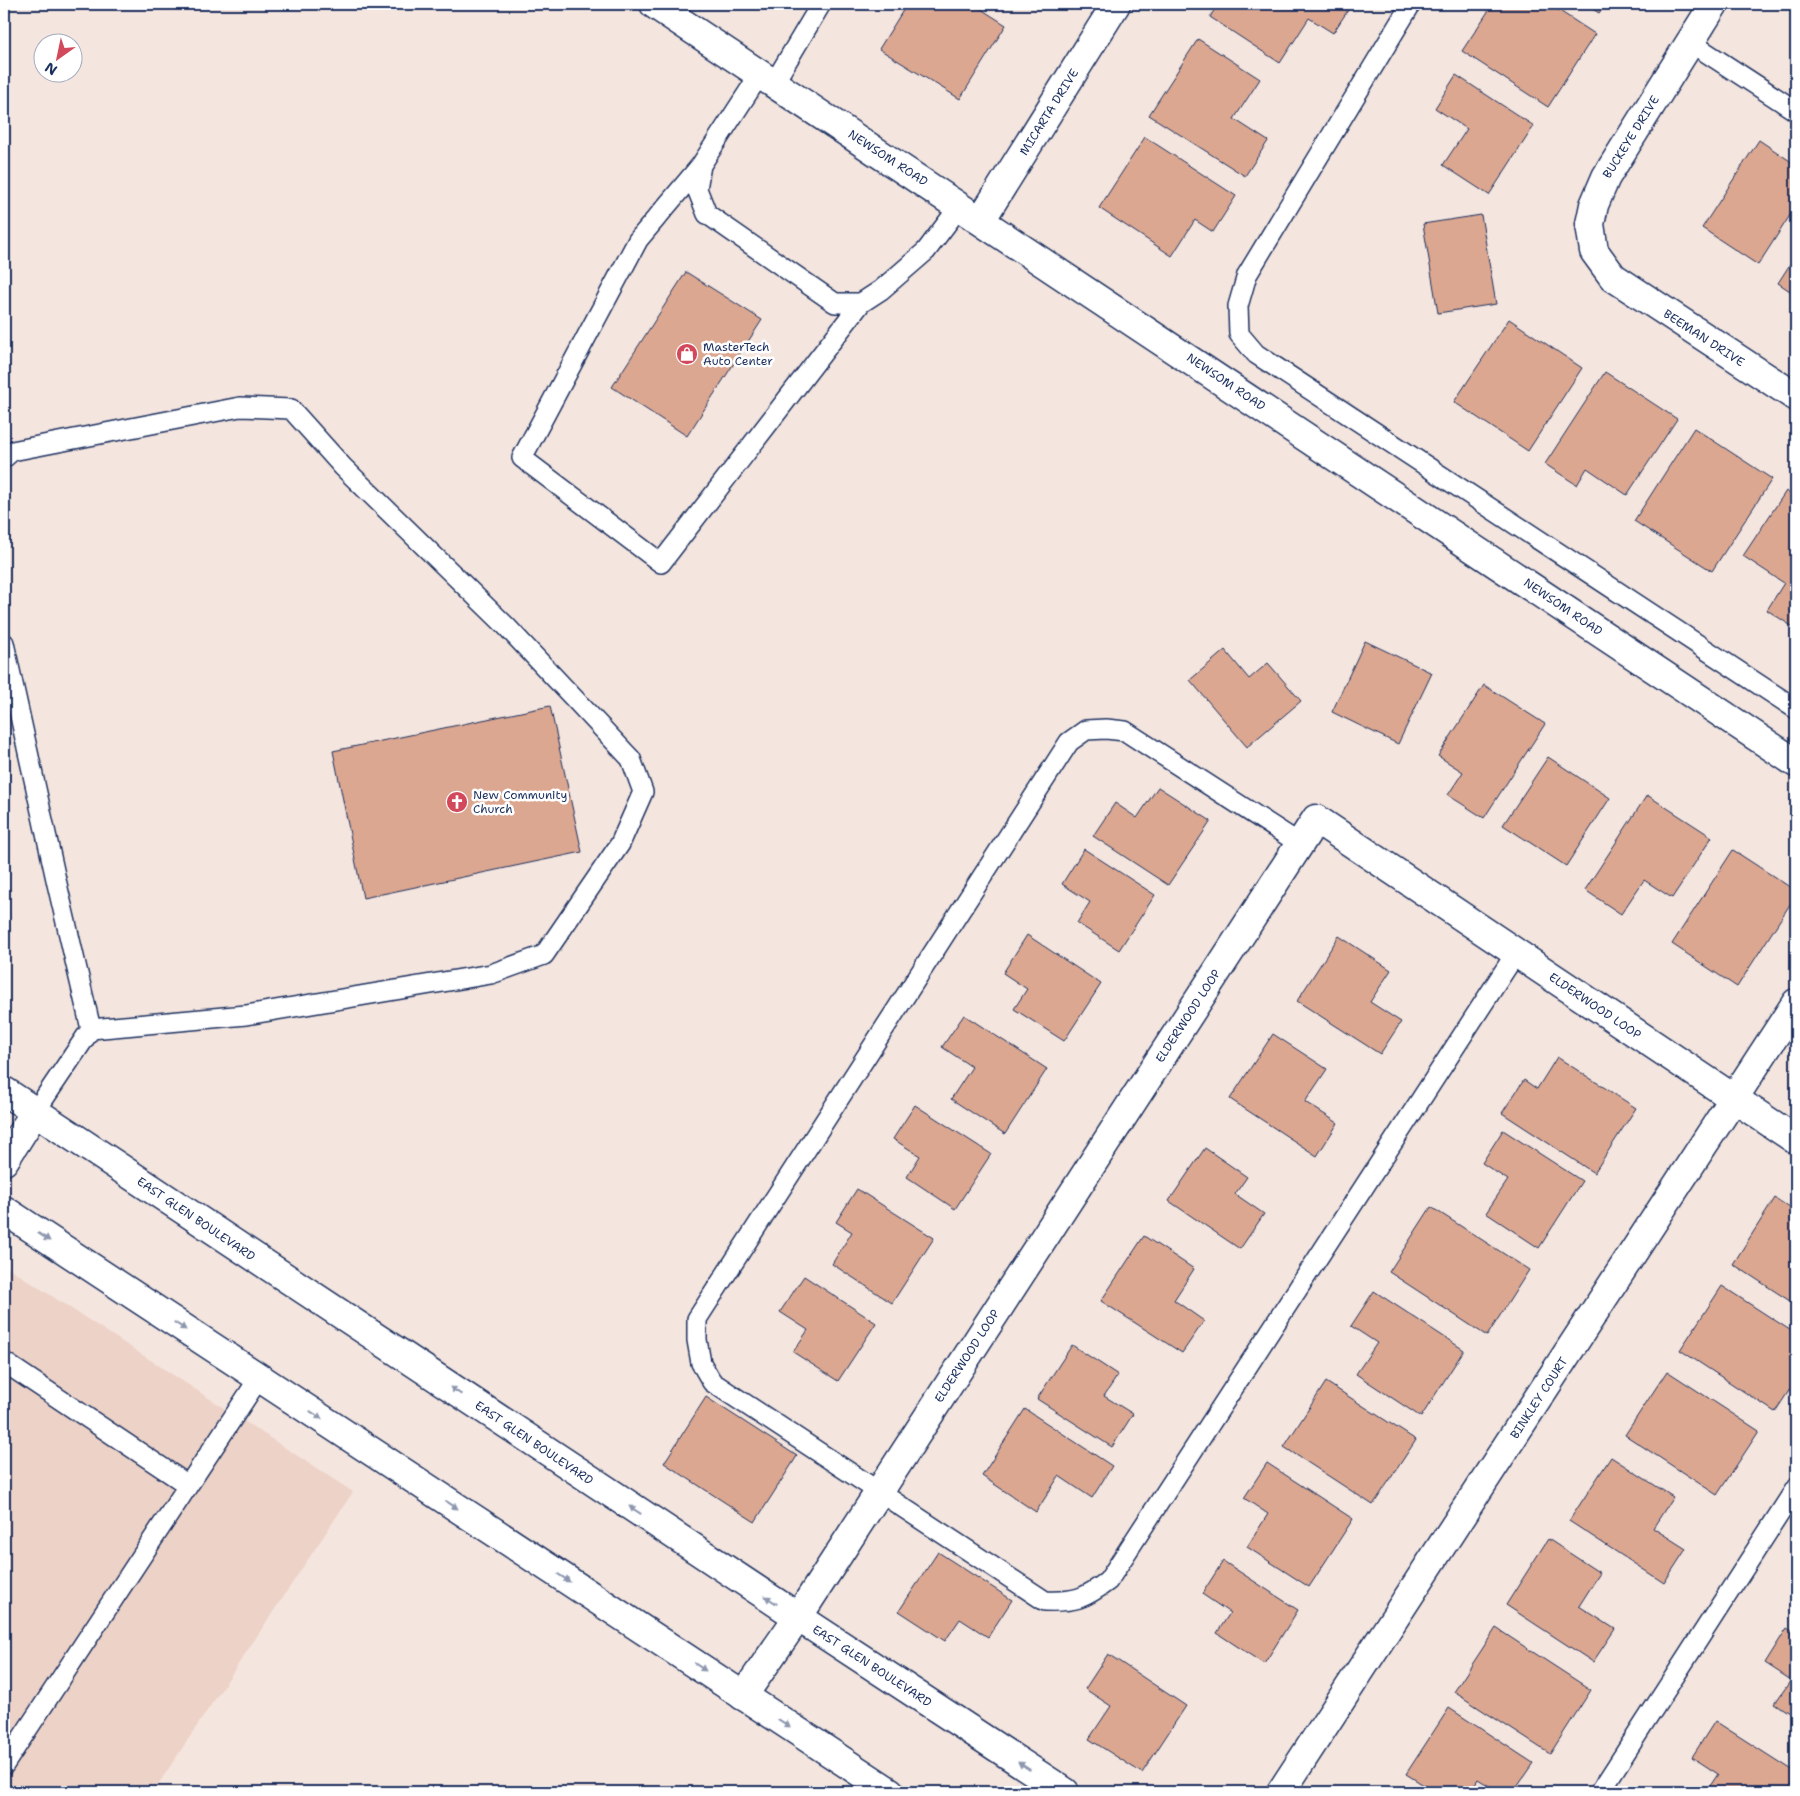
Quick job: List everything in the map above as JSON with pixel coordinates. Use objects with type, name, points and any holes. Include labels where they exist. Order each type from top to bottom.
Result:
[{"type":"street","name":"NEWSOM ROAD","points":[[654,4],[1796,763]]},
{"type":"street","name":"MICARTA DRIVE","points":[[970,213],[1116,4]]},
{"type":"street","name":"BUCKEYE DRIVE","points":[[1613,277],[1594,250],[1590,224],[1594,205],[1606,177],[1714,4]]},
{"type":"street","name":"BEEMAN DRIVE","points":[[1613,277],[1796,397]]},
{"type":"street","name":"ELDERWOOD LOOP","points":[[743,1696],[798,1618],[1316,820],[1796,1140]]},
{"type":"street","name":"BINKLEY COURT","points":[[1281,1792],[1796,1003]]},
{"type":"street","name":"EAST GLEN BOULEVARD","points":[[4,1091],[798,1618],[1065,1792]]},
{"type":"street","points":[[4,1161],[35,1112]]},
{"type":"street","points":[[4,1210],[890,1792]]},
{"type":"lane","points":[[821,4],[701,165],[638,240],[522,458],[661,563],[861,303],[881,290],[970,213]]},
{"type":"lane","points":[[1411,4],[1247,275],[1238,306],[1239,334],[1256,354],[1796,709]]},
{"type":"lane","points":[[1690,42],[1796,111]]},
{"type":"lane","points":[[701,165],[697,189],[707,214],[835,303],[861,303]]},
{"type":"lane","points":[[4,458],[12,451],[240,407],[291,409],[344,466],[506,626],[631,759],[643,792],[620,844],[544,955],[491,974],[246,1015],[91,1029]]},
{"type":"lane","points":[[4,643],[56,884],[91,1029],[35,1112]]},
{"type":"lane","points":[[1300,844],[1125,731],[1106,728],[1086,730],[1069,742],[697,1319],[697,1340],[701,1364],[712,1382],[1045,1601],[1068,1602],[1089,1595],[1108,1581],[1516,953]]},
{"type":"lane","points":[[4,1362],[188,1485]]},
{"type":"lane","points":[[4,1765],[259,1378]]},
{"type":"lane","points":[[1600,1792],[1796,1488]]},
{"type":"shaded area","points":[[4,1265],[353,1492],[153,1792],[4,1792]]},
{"type":"building","points":[[907,4],[973,4],[1006,25],[960,99],[879,49]]},
{"type":"building","points":[[1218,4],[1352,4],[1333,33],[1309,18],[1280,63],[1210,17]]},
{"type":"building","points":[[1493,4],[1549,4],[1595,34],[1548,107],[1462,51]]},
{"type":"building","points":[[1585,4],[1605,4],[1599,13]]},
{"type":"building","points":[[1198,39],[1260,79],[1234,119],[1268,141],[1245,176],[1149,115]]},
{"type":"building","points":[[1456,75],[1534,126],[1489,195],[1443,165],[1467,129],[1435,108]]},
{"type":"building","points":[[1145,137],[1236,196],[1213,232],[1195,220],[1172,256],[1099,208]]},
{"type":"building","points":[[1759,140],[1796,165],[1796,206],[1758,265],[1702,228]]},
{"type":"building","points":[[1481,215],[1496,304],[1438,313],[1423,224]]},
{"type":"building","points":[[1796,255],[1796,295],[1778,283]]},
{"type":"building","name":"MasterTech Auto Center","points":[[686,272],[762,320],[687,436],[612,387]]},
{"type":"building","points":[[1509,319],[1582,368],[1528,451],[1454,402]]},
{"type":"building","points":[[1605,372],[1677,419],[1627,495],[1587,468],[1577,485],[1545,464]]},
{"type":"building","points":[[1694,428],[1772,479],[1712,571],[1634,521]]},
{"type":"building","points":[[1786,491],[1796,498],[1796,629],[1767,610],[1784,583],[1743,556]]},
{"type":"building","points":[[1365,641],[1432,673],[1398,744],[1332,712]]},
{"type":"building","points":[[1225,650],[1249,679],[1268,663],[1301,701],[1247,747],[1190,680]]},
{"type":"building","points":[[1484,685],[1545,724],[1484,818],[1448,795],[1463,772],[1438,756]]},
{"type":"building","name":"New Community Church","points":[[550,706],[582,852],[363,898],[333,751]]},
{"type":"building","points":[[1548,757],[1610,798],[1566,866],[1503,825]]},
{"type":"building","points":[[1158,787],[1211,821],[1168,885],[1093,836],[1115,803],[1137,818]]},
{"type":"building","points":[[1647,795],[1712,837],[1672,898],[1644,880],[1621,914],[1585,890]]},
{"type":"building","points":[[1084,849],[1155,895],[1119,950],[1077,923],[1090,902],[1062,884]]},
{"type":"building","points":[[1733,850],[1796,891],[1796,895],[1737,987],[1672,944]]},
{"type":"building","points":[[1027,935],[1101,984],[1064,1041],[1014,1009],[1027,989],[1003,973]]},
{"type":"building","points":[[1339,936],[1391,970],[1370,1002],[1401,1022],[1380,1054],[1297,1001]]},
{"type":"building","points":[[964,1015],[1047,1069],[1005,1134],[951,1099],[972,1067],[942,1047]]},
{"type":"building","points":[[1273,1034],[1327,1069],[1305,1102],[1338,1123],[1317,1156],[1230,1099]]},
{"type":"building","points":[[1557,1057],[1636,1108],[1594,1173],[1502,1113],[1524,1080],[1537,1089]]},
{"type":"building","points":[[915,1105],[991,1154],[955,1209],[907,1177],[920,1156],[893,1139]]},
{"type":"building","points":[[1503,1130],[1582,1181],[1539,1248],[1486,1213],[1508,1180],[1482,1163]]},
{"type":"building","points":[[1205,1148],[1247,1177],[1235,1194],[1264,1214],[1240,1249],[1169,1201]]},
{"type":"building","points":[[857,1189],[934,1238],[892,1303],[832,1264],[852,1232],[836,1222]]},
{"type":"building","points":[[1775,1198],[1796,1212],[1796,1305],[1733,1264]]},
{"type":"building","points":[[1431,1207],[1529,1270],[1487,1336],[1389,1272]]},
{"type":"building","points":[[1144,1236],[1194,1269],[1174,1300],[1204,1321],[1182,1353],[1101,1301]]},
{"type":"building","points":[[804,1276],[876,1323],[838,1381],[793,1352],[808,1330],[780,1312]]},
{"type":"building","points":[[1722,1286],[1796,1334],[1796,1380],[1775,1412],[1680,1350]]},
{"type":"building","points":[[1374,1291],[1464,1350],[1421,1417],[1356,1374],[1377,1343],[1351,1326]]},
{"type":"building","points":[[1072,1345],[1118,1375],[1104,1396],[1133,1414],[1112,1447],[1037,1399]]},
{"type":"building","points":[[1667,1371],[1759,1431],[1717,1495],[1625,1435]]},
{"type":"building","points":[[1326,1382],[1416,1440],[1373,1505],[1284,1447]]},
{"type":"building","points":[[706,1397],[797,1456],[755,1522],[664,1463]]},
{"type":"building","points":[[1025,1409],[1112,1466],[1092,1498],[1059,1476],[1036,1512],[982,1476]]},
{"type":"building","points":[[1611,1457],[1673,1497],[1653,1528],[1686,1549],[1664,1583],[1569,1521]]},
{"type":"building","points":[[1267,1463],[1353,1519],[1309,1587],[1247,1547],[1268,1514],[1244,1498]]},
{"type":"building","points":[[1548,1539],[1600,1573],[1579,1606],[1615,1629],[1593,1662],[1506,1605]]},
{"type":"building","points":[[938,1552],[1012,1600],[988,1637],[960,1619],[945,1641],[899,1611]]},
{"type":"building","points":[[1223,1561],[1298,1610],[1264,1664],[1217,1633],[1230,1613],[1202,1594]]},
{"type":"building","points":[[1496,1628],[1591,1690],[1550,1754],[1454,1692]]},
{"type":"building","points":[[1787,1628],[1796,1634],[1796,1717],[1775,1703],[1791,1680],[1765,1663]]},
{"type":"building","points":[[1108,1654],[1186,1706],[1142,1773],[1089,1739],[1111,1706],[1085,1689]]},
{"type":"building","points":[[1449,1708],[1533,1763],[1513,1792],[1499,1792],[1478,1779],[1470,1792],[1435,1792],[1406,1774]]},
{"type":"building","points":[[1715,1721],[1796,1773],[1796,1777],[1786,1792],[1706,1792],[1718,1774],[1692,1757]]},
{"type":"place","name":"MasterTech Auto Center","points":[[687,354]]},
{"type":"place","name":"New Community Church","points":[[457,802]]}]
